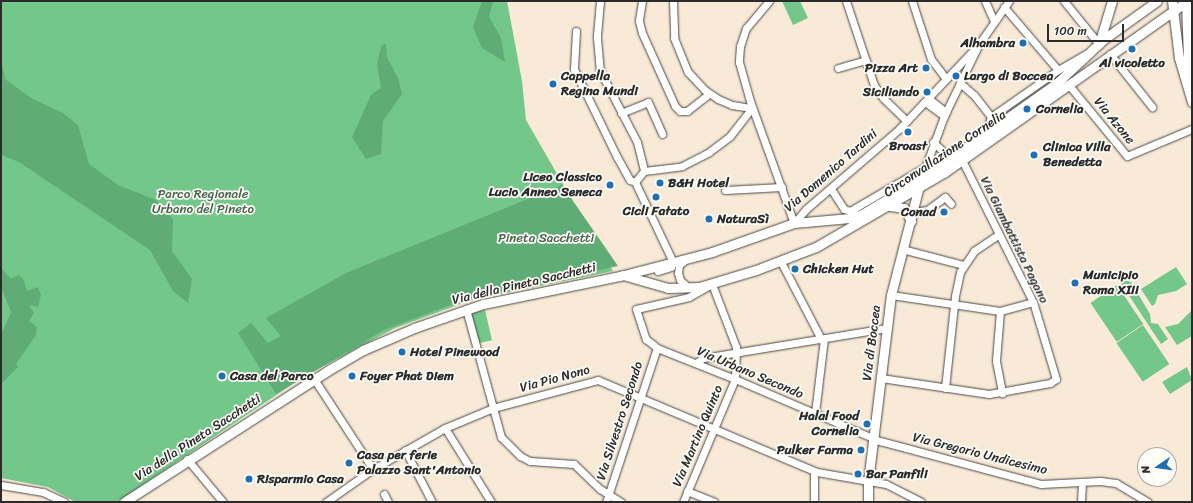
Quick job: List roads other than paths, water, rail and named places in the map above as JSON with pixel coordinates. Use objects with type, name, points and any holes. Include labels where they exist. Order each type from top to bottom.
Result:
[{"type":"main road","points":[[1112,1],[1102,27],[1099,44],[1119,48]]},
{"type":"main road","name":"Circonvallazione Cornelia","points":[[621,275],[668,288],[689,288],[712,284],[781,262],[816,248],[918,189],[959,157],[985,134],[1067,75],[1099,44],[1157,1]]},
{"type":"main road","points":[[1176,1],[1173,6],[1179,58],[1192,102]]},
{"type":"main road","name":"Circonvallazione Cornelia","points":[[794,223],[855,217],[959,157],[1068,84],[1119,48],[1173,6],[1187,1]]},
{"type":"main road","points":[[1187,1],[1188,52],[1192,82]]},
{"type":"main road","points":[[1188,52],[1192,37]]},
{"type":"main road","name":"Via di Boccea","points":[[868,502],[868,482],[891,295],[912,216],[920,179]]},
{"type":"main road","points":[[890,206],[904,208],[912,216]]},
{"type":"main road","name":"Via Domenico Tardini","points":[[621,275],[688,258],[794,223]]},
{"type":"main road","name":"Via della Pineta Sacchetti","points":[[124,502],[187,459],[314,379],[387,339],[466,309],[621,275]]},
{"type":"street","points":[[600,1],[597,34],[600,68],[621,113],[637,142],[644,171]]},
{"type":"street","points":[[642,1],[640,30],[676,106],[680,111],[687,111],[709,94]]},
{"type":"street","points":[[672,1],[673,33],[679,55],[693,78],[709,94],[732,105],[752,108]]},
{"type":"street","points":[[769,1],[749,23],[739,51],[741,73],[752,108],[794,223]]},
{"type":"street","points":[[846,1],[876,89],[907,121]]},
{"type":"street","points":[[912,1],[931,59],[946,79]]},
{"type":"street","points":[[985,1],[994,21]]},
{"type":"street","points":[[1064,1],[1099,44]]},
{"type":"street","points":[[920,179],[945,114],[979,44],[1007,4],[1058,70]]},
{"type":"street","points":[[576,31],[574,69],[617,157],[630,180],[635,182],[673,262]]},
{"type":"street","points":[[945,114],[927,100],[979,44]]},
{"type":"street","name":"Circonvallazione Cornelia","points":[[985,134],[991,117],[1058,70],[1090,52]]},
{"type":"street","points":[[1110,54],[1152,107]]},
{"type":"street","points":[[838,68],[866,60]]},
{"type":"street","points":[[960,83],[974,96],[991,117]]},
{"type":"street","name":"Via Azone","points":[[1068,84],[1127,156],[1192,129]]},
{"type":"street","name":"Via Domenico Tardini","points":[[794,223],[907,121],[927,100]]},
{"type":"street","points":[[621,113],[648,102],[662,134]]},
{"type":"street","points":[[635,182],[644,171],[676,167],[705,155],[730,136],[752,108]]},
{"type":"street","points":[[933,142],[945,153],[959,157]]},
{"type":"street","name":"Via Giambattista Pagano","points":[[959,157],[1033,302],[1056,378],[1052,382],[1002,393]]},
{"type":"street","name":"Circonvallazione Cornelia","points":[[831,188],[844,209],[850,212],[925,167]]},
{"type":"street","points":[[725,190],[782,187]]},
{"type":"street","points":[[912,216],[927,210],[946,197],[951,204]]},
{"type":"street","points":[[945,388],[954,305],[963,265],[978,247],[999,234]]},
{"type":"street","points":[[902,249],[963,265]]},
{"type":"street","points":[[688,258],[679,265],[678,273],[680,280],[689,288]]},
{"type":"street","name":"Via Domenico Tardini","points":[[632,277],[670,267],[673,262]]},
{"type":"street","points":[[781,262],[823,339],[815,413]]},
{"type":"street","points":[[712,284],[737,352]]},
{"type":"street","name":"Circonvallazione Cornelia","points":[[636,310],[689,297],[712,284]]},
{"type":"street","points":[[891,295],[1000,311],[1033,302]]},
{"type":"street","points":[[466,309],[501,437],[520,456],[541,464],[574,464],[608,494],[621,502]]},
{"type":"street","name":"Via Urbano Secondo","points":[[636,310],[643,334],[657,348],[696,363],[874,439]]},
{"type":"street","points":[[881,378],[984,394],[1002,393],[996,361],[1000,311]]},
{"type":"street","points":[[696,363],[702,358],[887,328]]},
{"type":"street","name":"Via Silvestro Secondo","points":[[606,502],[657,348]]},
{"type":"street","name":"Via Martino Quinto","points":[[683,502],[734,379],[737,352]]},
{"type":"street","points":[[314,379],[373,469]]},
{"type":"street","name":"Via Pio Nono","points":[[326,502],[373,469],[445,428],[493,408],[596,380],[814,471],[889,485],[921,502]]},
{"type":"street","points":[[445,428],[492,502]]},
{"type":"street","name":"Via Gregorio Undicesimo","points":[[874,439],[1048,485],[1082,482],[1116,483],[1148,502]]},
{"type":"street","points":[[405,450],[432,502]]},
{"type":"street","points":[[187,459],[223,502]]},
{"type":"street","points":[[814,471],[814,502]]},
{"type":"street","points":[[1081,502],[1082,482]]},
{"type":"street","points":[[1,485],[43,492],[64,502]]},
{"type":"street","points":[[687,491],[714,502]]},
{"type":"street","points":[[384,494],[388,502]]},
{"type":"place","name":"Alhambra","points":[[1023,43]]},
{"type":"place","name":"Al vicoletto","points":[[1132,49]]},
{"type":"place","name":"Pizza Art","points":[[926,68]]},
{"type":"place","name":"Largo di Boccea","points":[[956,76]]},
{"type":"place","name":"Cappella Regina Mundi","points":[[553,84]]},
{"type":"place","name":"Siciliando","points":[[927,92]]},
{"type":"place","name":"Cornelia","points":[[1027,109]]},
{"type":"place","name":"Broast","points":[[908,132]]},
{"type":"place","name":"Clinica Villa Benedetta","points":[[1034,155]]},
{"type":"place","name":"B&H Hotel","points":[[660,183]]},
{"type":"place","name":"Liceo Classico Lucio Anneo Seneca","points":[[610,185]]},
{"type":"place","name":"Cicli Fatato","points":[[656,197]]},
{"type":"place","name":"Conad","points":[[944,212]]},
{"type":"place","name":"NaturaSì","points":[[709,219]]},
{"type":"place","name":"Chicken Hut","points":[[795,269]]},
{"type":"place","name":"Municipio Roma XIII","points":[[1075,283]]},
{"type":"place","name":"Hotel Pinewood","points":[[402,352]]},
{"type":"place","name":"Casa del Parco","points":[[222,376]]},
{"type":"place","name":"Foyer Phat Diem","points":[[352,376]]},
{"type":"place","name":"Halal Food Cornelia","points":[[867,424]]},
{"type":"place","name":"Pulker Farma","points":[[861,450]]},
{"type":"place","name":"Casa per ferie Palazzo Sant'Antonio","points":[[349,463]]},
{"type":"place","name":"Bar Panfili","points":[[858,474]]},
{"type":"place","name":"Risparmio Casa","points":[[249,479]]},
{"type":"park label","name":"Parco Regionale Urbano del Pineto","points":[[203,202]]},
{"type":"park label","name":"Pineta Sacchetti","points":[[546,238]]}]
